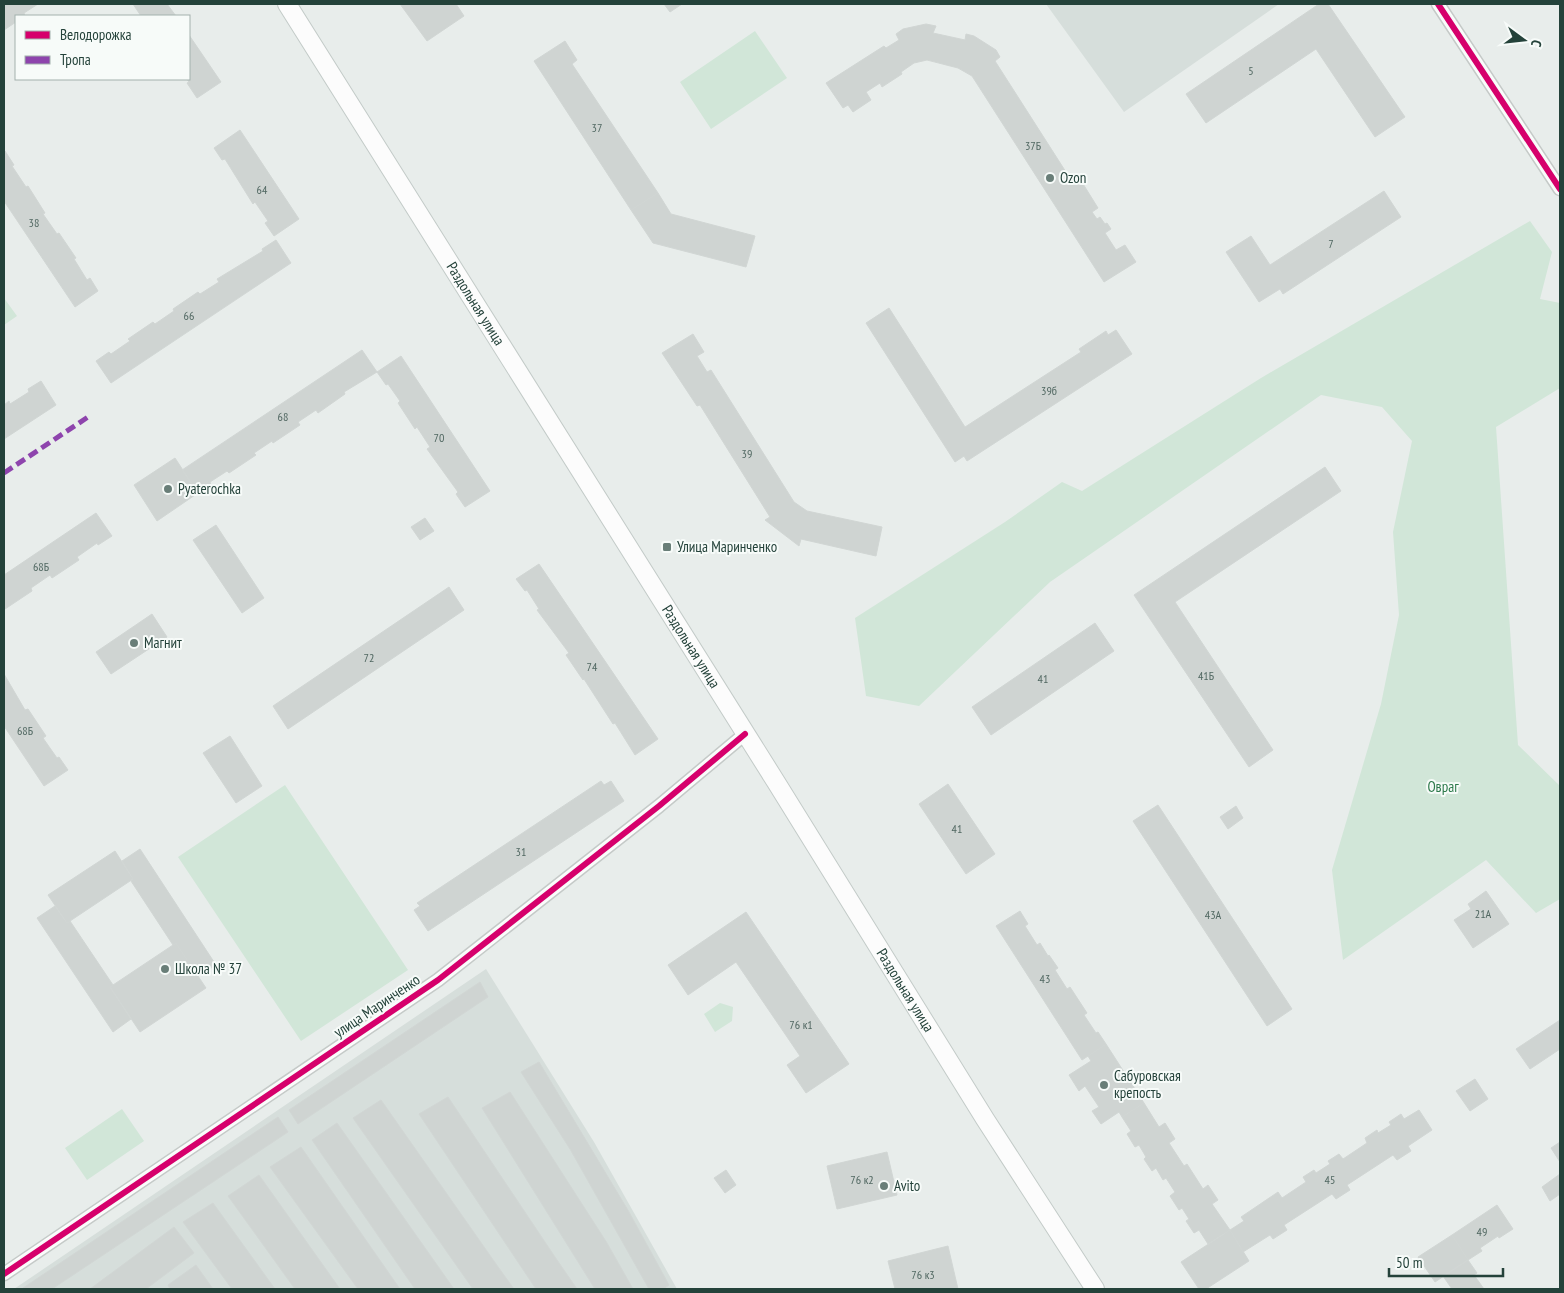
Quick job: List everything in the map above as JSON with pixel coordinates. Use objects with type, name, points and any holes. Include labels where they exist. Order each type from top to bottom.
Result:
[{"type":"main road","name":"Раздольная улица","points":[[287,4],[985,1119],[1096,1289]]},
{"type":"street","points":[[1438,4],[1560,189]]},
{"type":"street","name":"улица Маринченко","points":[[4,1274],[438,980],[659,806],[745,734]]},
{"type":"shaded area","points":[[1046,4],[1279,4],[1124,112]]},
{"type":"shaded area","points":[[486,969],[594,1142],[677,1289],[14,1289]]},
{"type":"green space","points":[[755,31],[787,78],[711,129],[680,82]]},
{"type":"green space","name":"Овраг","points":[[1530,221],[1552,252],[1540,299],[1560,303],[1560,388],[1496,427],[1518,745],[1560,786],[1560,899],[1536,913],[1486,860],[1343,960],[1332,870],[1381,704],[1399,615],[1393,532],[1412,441],[1382,407],[1321,395],[1050,582],[919,706],[866,696],[855,618],[1005,522],[1062,482],[1082,491],[1261,378]]},
{"type":"green space","points":[[4,298],[17,316],[4,325]]},
{"type":"green space","points":[[285,785],[408,970],[301,1041],[178,857]]},
{"type":"green space","points":[[720,1003],[733,1007],[732,1021],[715,1032],[704,1014]]},
{"type":"green space","points":[[122,1109],[144,1141],[87,1180],[65,1148]]},
{"type":"building","points":[[4,4],[38,4],[24,13],[25,15],[15,15],[15,23],[4,30]]},
{"type":"building","points":[[133,4],[167,4],[175,15],[140,15]]},
{"type":"building","points":[[400,4],[456,4],[464,16],[427,41]]},
{"type":"building","points":[[664,4],[682,4],[670,12]]},
{"type":"building","points":[[1319,4],[1328,4],[1405,117],[1375,137],[1316,49],[1206,123],[1186,94]]},
{"type":"building","points":[[926,24],[936,26],[933,33],[965,40],[966,34],[974,36],[996,50],[1000,57],[995,61],[1073,183],[1080,179],[1098,208],[1092,212],[1097,219],[1100,217],[1111,229],[1105,233],[1116,250],[1125,245],[1136,262],[1104,282],[972,76],[958,68],[927,60],[914,63],[901,72],[902,74],[882,87],[880,83],[866,92],[871,100],[853,112],[848,105],[843,108],[826,83],[884,46],[886,48],[899,40],[896,34],[903,29]]},
{"type":"building","points":[[190,36],[221,82],[197,98],[187,83],[189,82]]},
{"type":"building","points":[[565,41],[577,60],[572,64],[658,193],[631,210],[534,61]]},
{"type":"building","points":[[240,130],[299,219],[274,236],[265,223],[268,221],[255,202],[253,204],[225,159],[222,160],[214,148]]},
{"type":"building","points":[[5,151],[14,165],[12,166],[26,187],[28,186],[45,213],[43,214],[76,258],[74,259],[87,280],[90,278],[98,291],[75,307],[4,201]]},
{"type":"building","points":[[1384,191],[1401,217],[1283,294],[1280,289],[1259,302],[1226,252],[1251,236],[1270,265]]},
{"type":"building","points":[[658,193],[671,214],[755,236],[746,267],[653,243],[631,210]]},
{"type":"building","points":[[276,240],[291,263],[111,383],[96,361],[109,352],[111,354],[130,341],[128,339],[153,322],[155,324],[198,292],[200,294],[219,282],[217,279],[263,251],[262,249]]},
{"type":"building","points":[[889,308],[965,427],[1081,352],[1079,349],[1106,331],[1108,335],[1116,330],[1132,354],[967,461],[964,456],[955,462],[866,323]]},
{"type":"building","points":[[693,334],[704,352],[697,356],[707,372],[711,370],[794,502],[807,511],[882,527],[876,556],[801,539],[799,546],[765,520],[770,517],[700,405],[697,406],[662,353]]},
{"type":"building","points":[[362,350],[377,372],[344,392],[345,394],[318,413],[316,410],[298,422],[300,425],[254,453],[256,455],[229,473],[227,471],[210,482],[211,485],[198,493],[182,470]]},
{"type":"building","points":[[401,356],[490,491],[465,507],[456,494],[458,492],[427,449],[430,447],[417,427],[415,429],[398,403],[400,401],[377,372]]},
{"type":"building","points":[[41,381],[56,405],[4,439],[4,405],[9,401],[10,404],[29,392],[28,389]]},
{"type":"building","points":[[175,458],[198,493],[157,521],[134,485]]},
{"type":"building","points":[[1325,467],[1341,491],[1175,602],[1273,750],[1249,767],[1134,595]]},
{"type":"building","points":[[96,513],[112,536],[98,545],[97,543],[77,557],[79,560],[52,578],[50,575],[31,588],[32,591],[5,609],[4,575]]},
{"type":"building","points":[[425,518],[434,531],[420,540],[411,527]]},
{"type":"building","points":[[216,525],[264,598],[242,613],[193,540]]},
{"type":"building","points":[[539,564],[658,739],[635,755],[615,723],[613,724],[566,655],[569,653],[537,610],[539,609],[527,590],[525,591],[516,579]]},
{"type":"building","points":[[449,587],[464,610],[288,729],[273,706]]},
{"type":"building","points":[[152,614],[167,637],[111,674],[96,652]]},
{"type":"building","points":[[1095,623],[1114,651],[991,735],[972,707]]},
{"type":"building","points":[[4,674],[25,710],[28,709],[46,736],[43,738],[68,770],[44,786],[4,726]]},
{"type":"building","points":[[230,736],[262,786],[236,803],[203,753]]},
{"type":"building","points":[[601,781],[604,785],[611,781],[624,801],[428,931],[414,910],[420,906],[417,903]]},
{"type":"building","points":[[948,784],[995,854],[966,874],[919,804]]},
{"type":"building","points":[[1158,805],[1292,1009],[1267,1026],[1133,821]]},
{"type":"building","points":[[1236,806],[1243,818],[1228,829],[1220,817]]},
{"type":"building","points":[[140,849],[216,965],[198,976],[176,943],[173,945],[131,881],[133,879],[122,861]]},
{"type":"building","points":[[115,851],[133,879],[67,923],[48,895]]},
{"type":"building","points":[[1486,891],[1509,924],[1473,948],[1454,920],[1471,909],[1468,904]]},
{"type":"building","points":[[55,906],[67,923],[70,921],[113,985],[110,987],[131,1019],[113,1032],[37,918]]},
{"type":"building","points":[[1020,911],[1028,924],[1025,926],[1037,945],[1040,943],[1049,955],[1058,968],[1055,970],[1067,989],[1070,987],[1087,1013],[1084,1015],[1106,1044],[1082,1060],[996,926]]},
{"type":"building","points":[[746,912],[849,1064],[806,1093],[787,1065],[800,1056],[736,962],[688,995],[668,965]]},
{"type":"building","points":[[176,943],[206,988],[140,1032],[110,987]]},
{"type":"building","points":[[480,982],[488,997],[298,1124],[289,1110]]},
{"type":"building","points":[[1560,1020],[1560,1049],[1530,1069],[1516,1049]]},
{"type":"building","name":"Сабуровская крепость","points":[[1106,1044],[1144,1103],[1122,1117],[1119,1112],[1101,1124],[1092,1111],[1099,1107],[1085,1086],[1079,1091],[1069,1075],[1091,1061],[1088,1056]]},
{"type":"building","points":[[539,1062],[629,1212],[669,1285],[663,1289],[649,1289],[570,1149],[521,1072]]},
{"type":"building","points":[[1475,1079],[1488,1099],[1470,1111],[1456,1091]]},
{"type":"building","points":[[510,1092],[607,1243],[633,1289],[595,1289],[482,1108]]},
{"type":"building","points":[[448,1097],[577,1289],[536,1289],[419,1114]]},
{"type":"building","points":[[381,1100],[514,1289],[473,1289],[353,1118]]},
{"type":"building","points":[[1144,1103],[1159,1127],[1165,1123],[1175,1139],[1169,1143],[1184,1166],[1187,1164],[1203,1189],[1208,1185],[1218,1200],[1212,1204],[1230,1230],[1208,1244],[1199,1230],[1194,1233],[1186,1221],[1189,1219],[1182,1208],[1179,1210],[1170,1196],[1175,1192],[1166,1178],[1163,1180],[1156,1168],[1152,1171],[1144,1159],[1146,1157],[1139,1145],[1135,1147],[1127,1134],[1131,1131],[1122,1117]]},
{"type":"building","points":[[1419,1110],[1432,1130],[1408,1146],[1411,1151],[1397,1160],[1393,1155],[1347,1185],[1350,1190],[1336,1199],[1332,1194],[1284,1225],[1287,1230],[1273,1239],[1270,1235],[1243,1252],[1230,1230],[1244,1221],[1241,1217],[1278,1192],[1282,1198],[1306,1182],[1303,1177],[1314,1170],[1316,1173],[1330,1164],[1328,1161],[1339,1154],[1343,1159],[1367,1143],[1365,1138],[1377,1130],[1378,1133],[1391,1125],[1389,1122],[1401,1114],[1404,1119]]},
{"type":"building","points":[[278,1117],[288,1132],[52,1289],[23,1289],[23,1288]]},
{"type":"building","points":[[337,1123],[454,1289],[415,1289],[312,1140]]},
{"type":"building","points":[[1560,1142],[1560,1162],[1551,1148]]},
{"type":"building","points":[[301,1147],[400,1289],[358,1289],[270,1167]]},
{"type":"building","points":[[887,1152],[897,1195],[837,1209],[827,1166]]},
{"type":"building","points":[[726,1170],[736,1185],[725,1193],[714,1178]]},
{"type":"building","points":[[1560,1174],[1560,1194],[1550,1201],[1542,1187]]},
{"type":"building","points":[[259,1175],[340,1289],[295,1289],[228,1196]]},
{"type":"building","points":[[213,1203],[275,1289],[232,1289],[183,1222]]},
{"type":"building","points":[[1497,1205],[1513,1229],[1480,1248],[1482,1251],[1468,1260],[1452,1235]]},
{"type":"building","points":[[174,1227],[194,1253],[146,1289],[90,1289]]},
{"type":"building","points":[[1230,1230],[1249,1261],[1206,1289],[1199,1289],[1181,1262]]},
{"type":"building","points":[[1452,1235],[1468,1260],[1435,1282],[1418,1257]]},
{"type":"building","points":[[948,1246],[958,1289],[895,1289],[888,1261]]},
{"type":"building","points":[[1468,1260],[1477,1273],[1474,1275],[1484,1289],[1452,1289],[1443,1276]]},
{"type":"building","points":[[196,1265],[213,1289],[170,1289],[168,1285]]},
{"type":"marked path","points":[[4,473],[91,415]]},
{"type":"cycle path","points":[[1438,4],[1560,189]]},
{"type":"cycle path","points":[[4,1274],[438,980],[659,806],[745,734]]},
{"type":"place","name":"Ozon","points":[[1050,178]]},
{"type":"place","name":"Pyaterochka","points":[[168,489]]},
{"type":"place","name":"Улица Маринченко","points":[[667,547]]},
{"type":"place","name":"Магнит","points":[[134,643]]},
{"type":"place","name":"Школа № 37","points":[[165,969]]},
{"type":"place","name":"Сабуровская крепость","points":[[1104,1085]]},
{"type":"place","name":"Avito","points":[[884,1186]]}]
